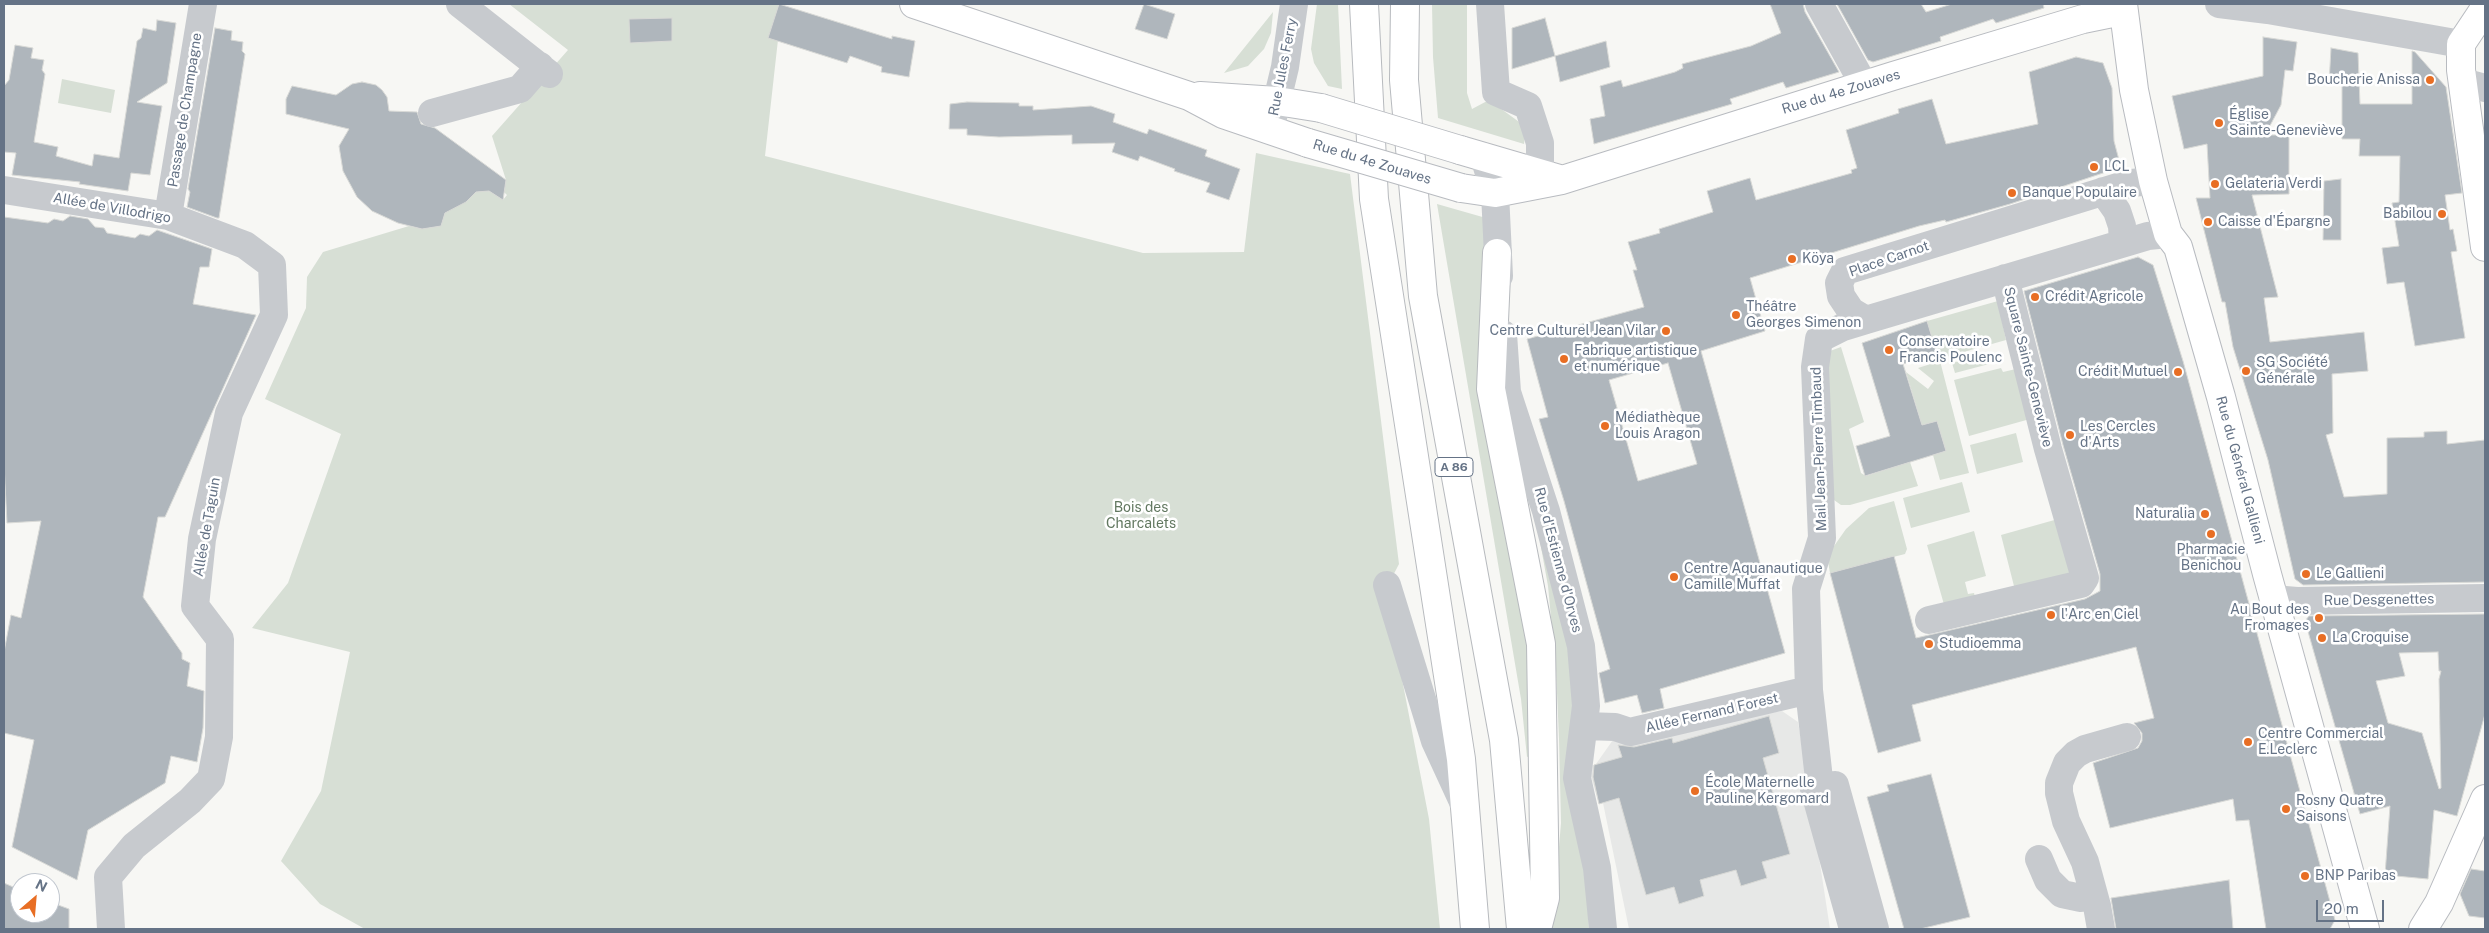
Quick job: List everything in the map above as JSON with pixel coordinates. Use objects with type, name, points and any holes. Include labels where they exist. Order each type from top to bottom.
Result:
[{"type":"main road","name":"Rue du 4e Zouaves","points":[[914,4],[1189,96],[1223,114],[1308,143],[1460,188],[1495,193],[2127,6]]},
{"type":"main road","name":"A 86","points":[[1364,4],[1363,24],[1374,199],[1461,759],[1475,929]]},
{"type":"main road","name":"A 86","points":[[1405,4],[1404,80],[1423,296],[1504,740],[1521,929]]},
{"type":"main road","name":"Rue du Général Gallieni","points":[[2127,6],[2134,90],[2153,181],[2168,234],[2178,247],[2221,397],[2273,599],[2364,929]]},
{"type":"main road","points":[[2485,8],[2461,44],[2474,85],[2464,105],[2485,247]]},
{"type":"main road","name":"Rue du 4e Zouaves","points":[[1189,96],[1277,101],[1321,108],[1551,177]]},
{"type":"main road","points":[[1497,253],[1491,389],[1541,644],[1545,898],[1537,929]]},
{"type":"main road","points":[[2423,929],[2439,903],[2485,799]]},
{"type":"street","name":"Passage de Champagne","points":[[168,216],[203,4]]},
{"type":"street","points":[[432,113],[520,89],[544,70],[460,4]]},
{"type":"street","name":"Rue Jules Ferry","points":[[1270,130],[1285,66],[1294,4]]},
{"type":"street","points":[[1490,4],[1496,92],[1528,106],[1551,177]]},
{"type":"street","points":[[1819,4],[1864,85]]},
{"type":"street","points":[[2219,4],[2268,10],[2461,44]]},
{"type":"street","name":"Rue d'Estienne d'Orves","points":[[1472,153],[1495,193],[1497,253],[1507,392],[1546,511],[1582,646],[1586,706],[1577,778],[1597,868],[1603,929]]},
{"type":"street","name":"Place Carnot","points":[[1866,320],[1851,311],[1841,296],[1839,283],[1845,271],[2131,183],[2153,181]]},
{"type":"street","name":"Allée de Villodrigo","points":[[4,190],[168,216],[245,245]]},
{"type":"street","points":[[2104,191],[2117,211],[2122,226],[2123,243]]},
{"type":"street","points":[[1866,320],[2123,243],[2148,236],[2168,234]]},
{"type":"street","name":"Allée de Taguin","points":[[111,929],[108,877],[134,846],[190,801],[211,779],[219,737],[220,640],[195,606],[202,539],[229,413],[274,315],[272,265],[245,245]]},
{"type":"street","name":"Square Sainte-Geneviève","points":[[1929,620],[2081,584],[2085,578],[2057,454],[2005,278]]},
{"type":"street","name":"Mail Jean-Pierre Timbaud","points":[[1853,929],[1814,789],[1820,788],[1809,690],[1806,589],[1822,538],[1815,367],[1819,339],[1843,326],[1866,320]]},
{"type":"street","points":[[1387,585],[1436,740],[1466,810]]},
{"type":"street","name":"Rue Desgenettes","points":[[2273,599],[2297,601],[2485,598]]},
{"type":"street","name":"Allée Fernand Forest","points":[[1585,726],[1615,727],[1630,732],[1809,690]]},
{"type":"street","points":[[2101,929],[2085,862],[2066,821],[2059,792],[2059,783],[2067,764],[2076,754],[2085,749],[2127,737]]},
{"type":"street","points":[[1820,788],[1835,785],[1875,929]]},
{"type":"street","points":[[2039,859],[2048,880],[2062,894],[2081,898],[2094,896]]},
{"type":"shaded area","points":[[1782,711],[1798,722],[1830,929],[1629,929],[1603,803],[1599,804],[1590,773],[1592,772],[1591,766],[1596,764],[1615,737]]},
{"type":"green space","name":"Bois des Charcalets","points":[[509,4],[782,4],[765,156],[1143,253],[1244,252],[1256,153],[1350,174],[1399,564],[1385,591],[1429,819],[1440,929],[365,929],[320,904],[281,861],[321,791],[350,652],[252,628],[288,583],[341,434],[265,399],[306,308],[307,277],[323,252],[409,226],[422,229],[441,226],[445,213],[476,192],[489,191],[503,200],[507,195],[504,192],[506,180],[492,136],[568,50]]},
{"type":"green space","points":[[1317,4],[1338,4],[1342,89],[1328,86],[1314,63],[1311,49]]},
{"type":"green space","points":[[1432,4],[1467,4],[1467,93],[1472,109],[1489,100],[1526,127],[1524,144],[1438,118],[1433,57]]},
{"type":"green space","points":[[1273,12],[1271,33],[1264,49],[1248,66],[1224,73]]},
{"type":"green space","points":[[62,79],[115,90],[111,113],[58,103]]},
{"type":"green space","points":[[1437,204],[1486,218],[1531,648],[1535,754],[1527,757],[1521,699]]},
{"type":"green space","points":[[1998,301],[2006,340],[1939,359],[1927,321]]},
{"type":"green space","points":[[1841,347],[1864,422],[1849,429],[1861,473],[1866,476],[1910,462],[1918,486],[1850,505],[1841,505],[1834,500],[1819,372],[1830,351]]},
{"type":"green space","points":[[1987,354],[1989,364],[1955,373],[1952,363]]},
{"type":"green space","points":[[1940,361],[1969,473],[1940,480],[1933,455],[1946,451],[1937,421],[1922,425],[1906,372],[1928,389],[1934,381],[1918,368]]},
{"type":"green space","points":[[2001,368],[2003,372],[2016,369],[2030,419],[1969,436],[1954,380]]},
{"type":"green space","points":[[2016,433],[2023,462],[1977,474],[1970,445]]},
{"type":"green space","points":[[1962,482],[1970,512],[1911,528],[1903,498]]},
{"type":"green space","points":[[1894,501],[1907,549],[1905,554],[1830,573],[1827,556],[1846,529],[1869,508]]},
{"type":"green space","points":[[1535,514],[1572,642],[1589,929],[1552,929],[1561,823],[1559,739],[1556,670],[1548,586]]},
{"type":"green space","points":[[2058,519],[2072,573],[2015,590],[2001,535]]},
{"type":"green space","points":[[1974,531],[1986,576],[1965,582],[1968,594],[1974,593],[1976,600],[1945,608],[1927,545]]},
{"type":"building","points":[[779,4],[892,39],[892,36],[915,41],[909,77],[881,72],[882,67],[850,56],[847,63],[768,38]]},
{"type":"building","points":[[1144,4],[1175,14],[1167,39],[1135,29]]},
{"type":"building","points":[[1770,4],[1803,4],[1805,12],[1839,72],[1786,88],[1783,82],[1730,99],[1732,104],[1594,144],[1590,119],[1605,116],[1600,86],[1621,80],[1623,87],[1675,72],[1683,68],[1682,64],[1751,46],[1781,33]]},
{"type":"building","points":[[1837,4],[1921,4],[1926,12],[1952,4],[2043,4],[2044,8],[1996,23],[1993,19],[1940,37],[1941,41],[1873,62],[1868,60]]},
{"type":"building","points":[[672,18],[672,41],[630,43],[629,19]]},
{"type":"building","points":[[1545,18],[1555,56],[1512,69],[1512,28]]},
{"type":"building","points":[[157,20],[176,23],[167,83],[137,102],[162,106],[150,175],[131,173],[128,191],[79,184],[80,182],[12,175],[16,153],[4,152],[4,86],[9,80],[15,45],[33,48],[31,58],[44,60],[42,70],[45,74],[34,142],[58,147],[56,156],[92,166],[94,154],[119,158],[137,41],[141,38],[143,28],[156,31]]},
{"type":"building","points":[[215,28],[232,31],[231,40],[243,42],[242,51],[245,54],[219,218],[187,207],[190,192],[188,189]]},
{"type":"building","points":[[2263,37],[2297,42],[2293,71],[2285,70],[2281,105],[2265,135],[2289,135],[2289,194],[2252,195],[2278,297],[2264,298],[2270,342],[2364,332],[2368,371],[2332,374],[2333,433],[2326,435],[2344,497],[2387,494],[2387,438],[2424,437],[2424,432],[2447,431],[2447,444],[2485,440],[2485,582],[2303,585],[2295,579],[2268,460],[2233,347],[2225,302],[2222,302],[2196,198],[2210,198],[2207,144],[2184,149],[2172,96],[2263,76]]},
{"type":"building","points":[[1606,41],[1610,67],[1560,82],[1555,56]]},
{"type":"building","points":[[2331,48],[2358,53],[2360,104],[2412,104],[2412,51],[2446,87],[2462,193],[2445,195],[2450,230],[2453,229],[2457,251],[2451,252],[2465,338],[2415,346],[2404,282],[2387,284],[2382,248],[2399,246],[2392,203],[2399,202],[2400,156],[2359,156],[2360,139],[2342,139],[2342,84],[2329,84]]},
{"type":"building","points":[[2076,57],[2103,63],[2112,88],[2114,141],[2119,160],[2115,169],[2010,204],[1946,222],[1945,220],[1919,226],[1750,278],[1765,331],[1701,351],[1785,653],[1660,689],[1664,708],[1642,713],[1637,695],[1605,703],[1599,673],[1610,669],[1564,501],[1539,419],[1548,417],[1527,339],[1644,307],[1633,270],[1637,270],[1628,242],[1660,233],[1659,229],[1713,212],[1707,191],[1750,178],[1756,200],[1852,173],[1851,170],[1857,168],[1846,130],[1899,113],[1898,109],[1932,99],[1946,144],[2038,124],[2029,72]],"holes":[[[1668,363],[1697,464],[1638,481],[1609,380]]]},
{"type":"building","points":[[362,82],[376,85],[382,90],[387,97],[389,111],[417,112],[421,124],[435,128],[506,180],[503,200],[489,191],[476,192],[466,202],[445,213],[441,226],[422,229],[398,223],[372,211],[357,197],[343,171],[339,146],[349,129],[286,114],[286,99],[292,86],[336,95],[352,84]]},
{"type":"building","points":[[967,102],[1019,103],[1019,106],[1033,106],[1033,110],[1091,106],[1115,114],[1113,122],[1147,134],[1149,129],[1207,150],[1205,156],[1240,169],[1229,200],[1206,192],[1210,183],[1174,171],[1175,169],[1140,156],[1138,161],[1112,152],[1115,143],[1072,144],[1072,135],[999,137],[967,135],[967,129],[949,129],[950,104]]},
{"type":"building","points":[[2341,179],[2341,240],[2323,240],[2324,181]]},
{"type":"building","points":[[70,216],[88,219],[95,227],[104,228],[107,233],[135,238],[140,234],[149,236],[157,230],[212,249],[209,267],[200,267],[193,304],[256,315],[165,517],[158,517],[143,597],[182,653],[182,659],[190,663],[187,686],[204,691],[203,728],[197,762],[171,756],[165,783],[88,830],[77,880],[12,847],[34,740],[4,733],[4,652],[11,615],[21,618],[41,521],[7,523],[4,464],[4,217],[48,223],[54,219],[63,221]]},
{"type":"building","points":[[2138,257],[2153,265],[2183,361],[2335,920],[2330,929],[2266,929],[2249,820],[2236,821],[2233,799],[2110,828],[2093,763],[2138,748],[2142,741],[2142,733],[2134,723],[2154,718],[2136,647],[1912,705],[1921,741],[1878,753],[1830,573],[1894,556],[1916,638],[2085,599],[2100,591],[2100,574],[2063,445],[2024,291]]},
{"type":"building","points":[[1927,321],[1937,354],[1903,364],[1922,425],[1937,421],[1946,451],[1865,476],[1856,446],[1890,436],[1862,343]]},
{"type":"building","points":[[2485,614],[2485,714],[2457,816],[2434,810],[2428,879],[2385,875],[2390,806],[2360,814],[2305,621],[2309,616]],"holes":[[[2438,652],[2439,671],[2441,671],[2439,679],[2441,788],[2439,789],[2422,733],[2388,723],[2376,681],[2405,676],[2399,653]]]},
{"type":"building","points":[[1769,716],[1779,753],[1763,758],[1790,854],[1762,862],[1767,878],[1741,886],[1736,870],[1700,880],[1704,896],[1679,904],[1674,887],[1646,895],[1619,798],[1599,804],[1593,777],[1594,765],[1622,757],[1618,745],[1634,747],[1672,738],[1673,743]]},
{"type":"building","points":[[1931,774],[1970,917],[1920,929],[1904,929],[1867,797],[1889,791],[1887,785]]},
{"type":"building","points":[[2471,869],[2485,871],[2485,918],[2469,916],[2460,894]]},
{"type":"building","points":[[2229,880],[2233,929],[2116,929],[2111,898]]},
{"type":"building","points":[[4,883],[10,886],[10,923],[60,923],[60,906],[69,909],[69,929],[4,929]]},
{"type":"place","name":"Boucherie Anissa","points":[[2430,80]]},
{"type":"place","name":"Église Sainte-Geneviève","points":[[2219,123]]},
{"type":"place","name":"LCL","points":[[2094,167]]},
{"type":"place","name":"Gelateria Verdi","points":[[2215,184]]},
{"type":"place","name":"Banque Populaire","points":[[2012,193]]},
{"type":"place","name":"Babilou","points":[[2442,214]]},
{"type":"place","name":"Caisse d'Épargne","points":[[2208,222]]},
{"type":"place","name":"Köya","points":[[1792,259]]},
{"type":"place","name":"Crédit Agricole","points":[[2035,297]]},
{"type":"place","name":"Théâtre Georges Simenon","points":[[1736,315]]},
{"type":"place","name":"Centre Culturel Jean Vilar","points":[[1666,331]]},
{"type":"place","name":"Conservatoire Francis Poulenc","points":[[1889,350]]},
{"type":"place","name":"Fabrique artistique et numérique","points":[[1564,359]]},
{"type":"place","name":"SG Société Générale","points":[[2246,371]]},
{"type":"place","name":"Crédit Mutuel","points":[[2178,372]]},
{"type":"place","name":"Médiathèque Louis Aragon","points":[[1605,426]]},
{"type":"place","name":"Les Cercles d'Arts","points":[[2070,435]]},
{"type":"place","name":"Naturalia","points":[[2205,514]]},
{"type":"place","name":"Pharmacie Benichou","points":[[2211,534]]},
{"type":"place","name":"Le Gallieni","points":[[2306,574]]},
{"type":"place","name":"Centre Aquanautique Camille Muffat","points":[[1674,577]]},
{"type":"place","name":"l'Arc en Ciel","points":[[2051,615]]},
{"type":"place","name":"Au Bout des Fromages","points":[[2319,618]]},
{"type":"place","name":"La Croquise","points":[[2322,638]]},
{"type":"place","name":"Studioemma","points":[[1929,644]]},
{"type":"place","name":"Centre Commercial E.Leclerc","points":[[2248,742]]},
{"type":"place","name":"École Maternelle Pauline Kergomard","points":[[1695,791]]},
{"type":"place","name":"Rosny Quatre Saisons","points":[[2286,809]]},
{"type":"place","name":"BNP Paribas","points":[[2305,876]]}]
